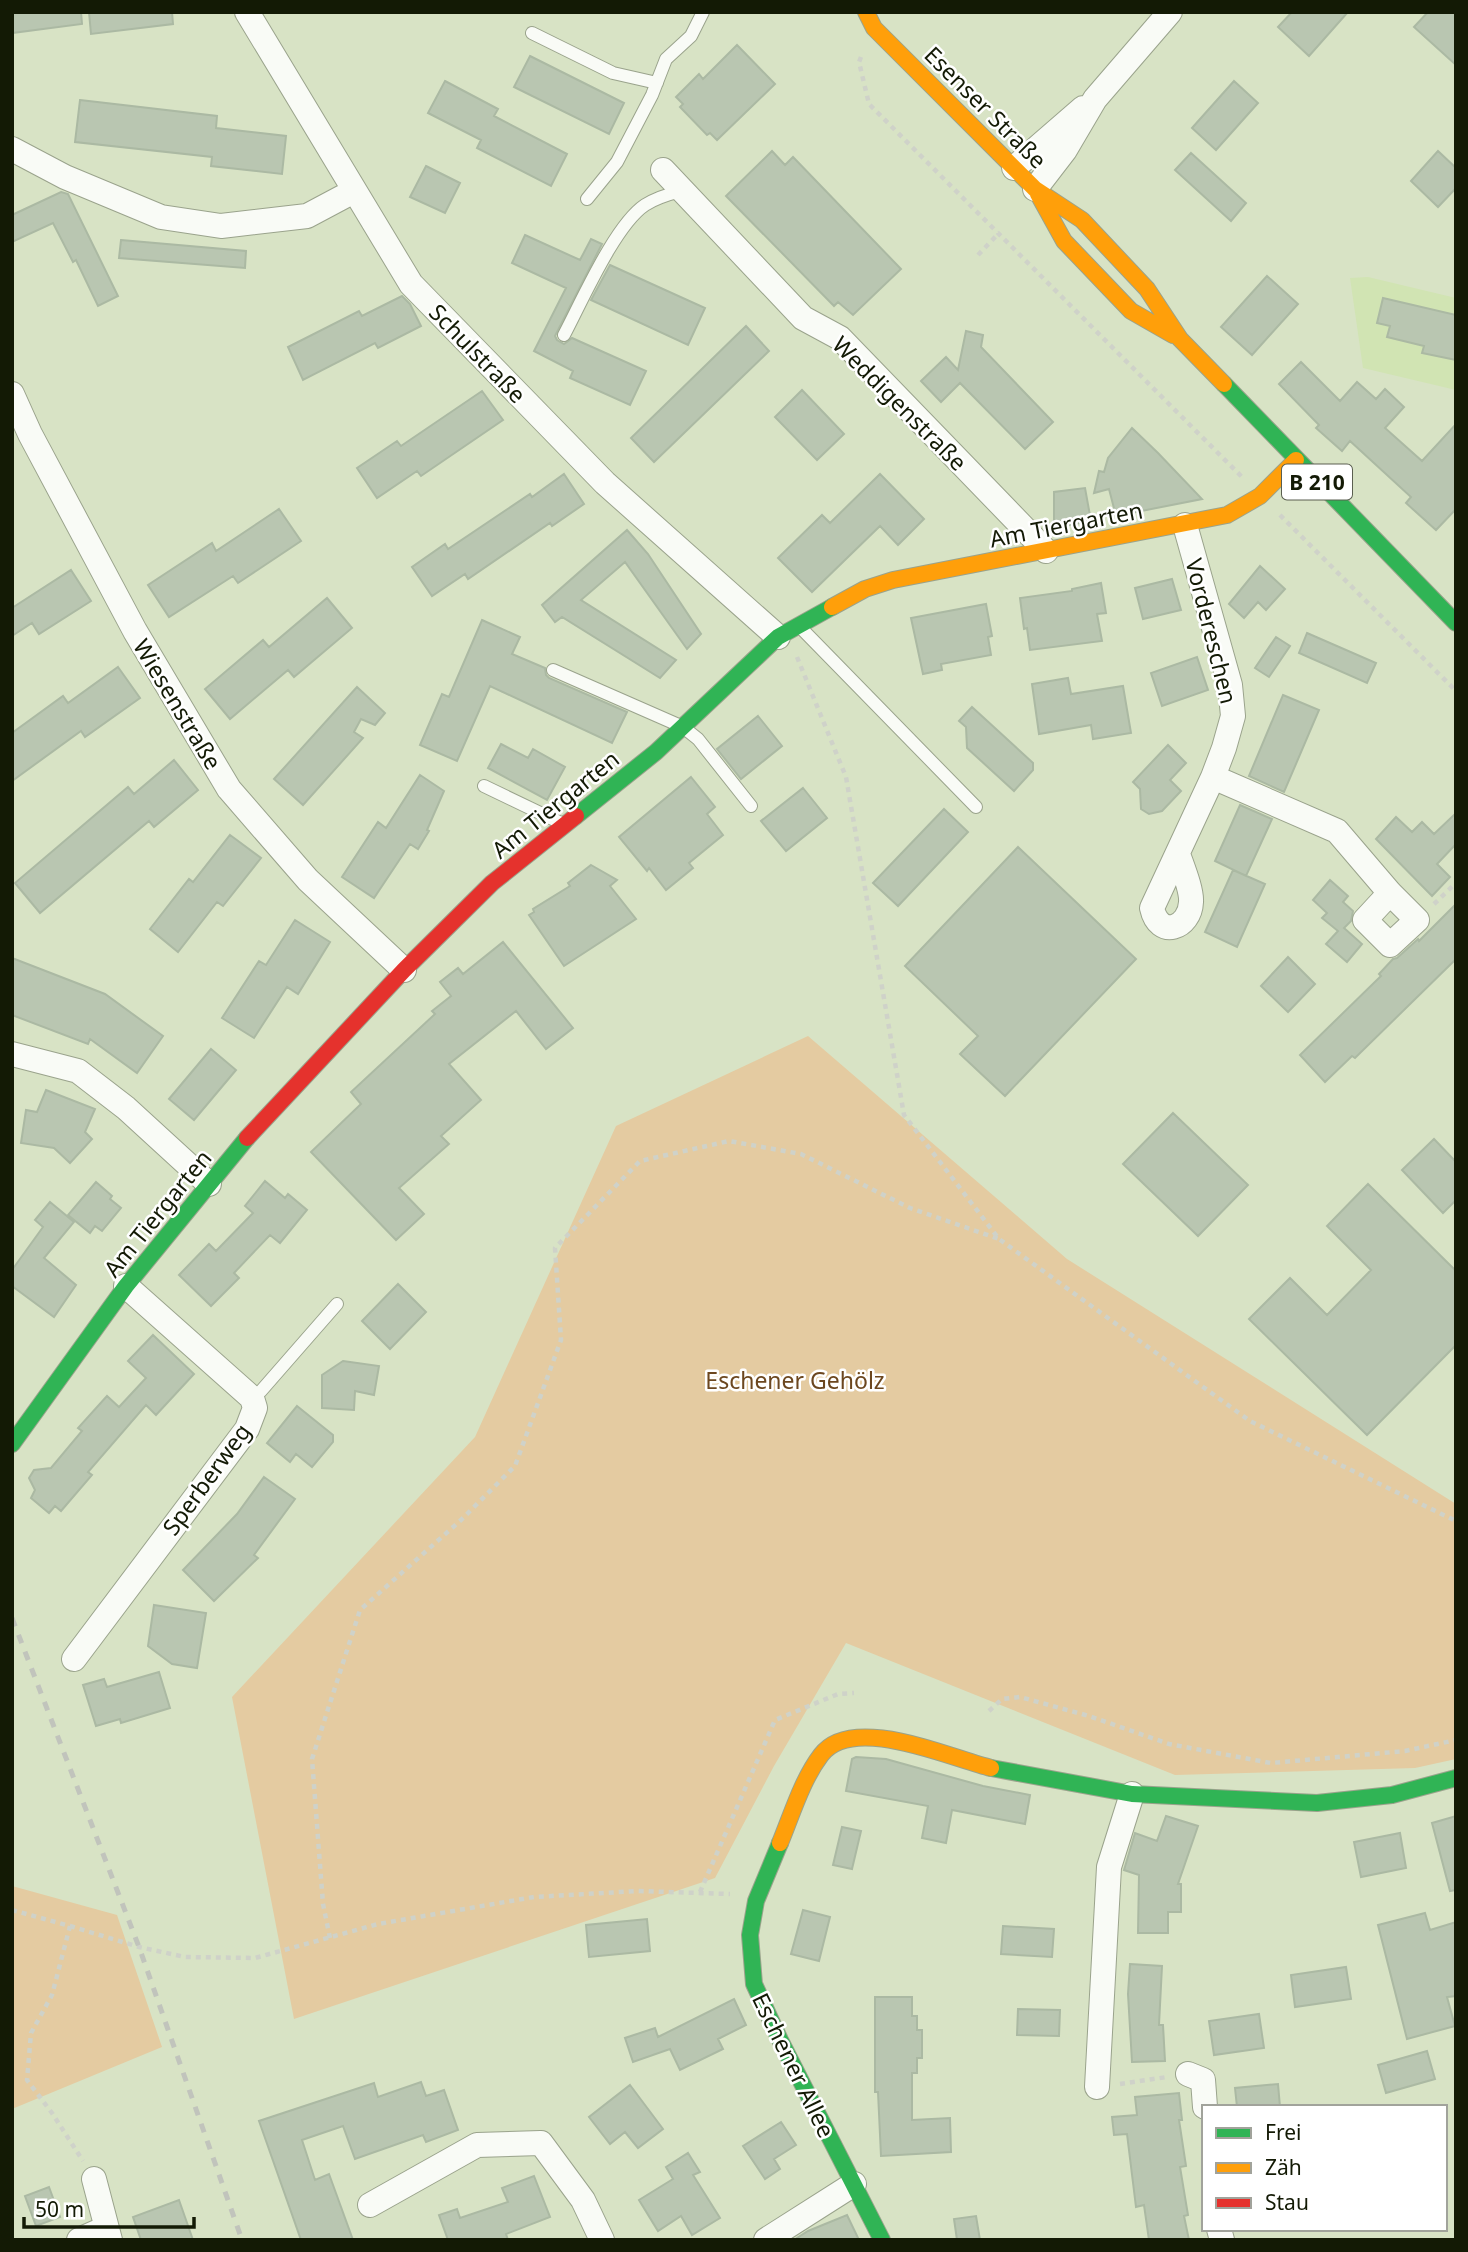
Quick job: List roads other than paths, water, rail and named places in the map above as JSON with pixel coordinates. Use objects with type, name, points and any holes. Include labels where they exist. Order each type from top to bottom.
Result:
[{"type":"street","points":[[1035,189],[1065,150],[1095,99],[1170,12]]},
{"type":"street","name":"Schulstraße","points":[[250,13],[411,284],[605,484],[788,631]]},
{"type":"street","name":"Esenser Straße","points":[[859,15],[1035,189],[1082,220],[1147,289],[1180,339],[1456,623]]},
{"type":"street","points":[[1014,168],[1064,122],[1095,99]]},
{"type":"street","points":[[12,149],[65,177],[161,217],[221,226],[307,216],[354,191]]},
{"type":"street","name":"Weddigenstraße","points":[[663,170],[803,318],[840,338],[1046,551]]},
{"type":"street","name":"Esenser Straße","points":[[1035,189],[1064,241],[1131,311],[1180,339]]},
{"type":"street","name":"Wiesenstraße","points":[[12,394],[135,631],[229,789],[308,880],[404,970]]},
{"type":"street","name":"Am Tiergarten","points":[[12,1444],[126,1286],[209,1184],[263,1119],[404,970],[492,883],[656,752],[788,631],[865,589],[892,580],[1227,515],[1261,496],[1296,460]]},
{"type":"street","name":"Vordereschen","points":[[1178,854],[1213,777],[1233,716],[1230,685],[1185,525]]},
{"type":"street","points":[[1213,777],[1338,831],[1390,893],[1417,920],[1391,944],[1365,920],[1390,893]]},
{"type":"street","points":[[12,1054],[78,1071],[126,1108],[209,1184]]},
{"type":"street","name":"Sperberweg","points":[[74,1659],[247,1429],[254,1408],[252,1398],[126,1286]]},
{"type":"street","name":"Eschener Allee","points":[[882,2240],[754,1984],[750,1935],[756,1901],[803,1788],[822,1753],[836,1743],[853,1737],[889,1739],[988,1767],[1132,1794],[1317,1803],[1392,1795],[1456,1778]]},
{"type":"street","points":[[1097,2087],[1110,1867],[1132,1794]]},
{"type":"street","points":[[1188,2074],[1203,2080],[1205,2105]]},
{"type":"street","points":[[370,2205],[477,2145],[541,2143],[583,2200],[602,2240]]},
{"type":"street","points":[[79,2240],[108,2234],[94,2179]]},
{"type":"street","points":[[766,2240],[854,2184]]},
{"type":"lane","points":[[587,199],[617,162],[657,83],[666,59],[691,36],[703,12]]},
{"type":"lane","points":[[532,33],[613,73],[657,83]]},
{"type":"lane","points":[[564,335],[616,237],[644,205],[681,191]]},
{"type":"lane","points":[[788,631],[976,807]]},
{"type":"lane","points":[[553,670],[683,727],[698,738],[751,806]]},
{"type":"lane","points":[[484,786],[565,825]]},
{"type":"lane","points":[[252,1398],[337,1304]]},
{"type":"railway","points":[[12,1618],[139,1947],[242,2240]]},
{"type":"park label","name":"Eschener Gehölz","points":[[795,1380]]}]
